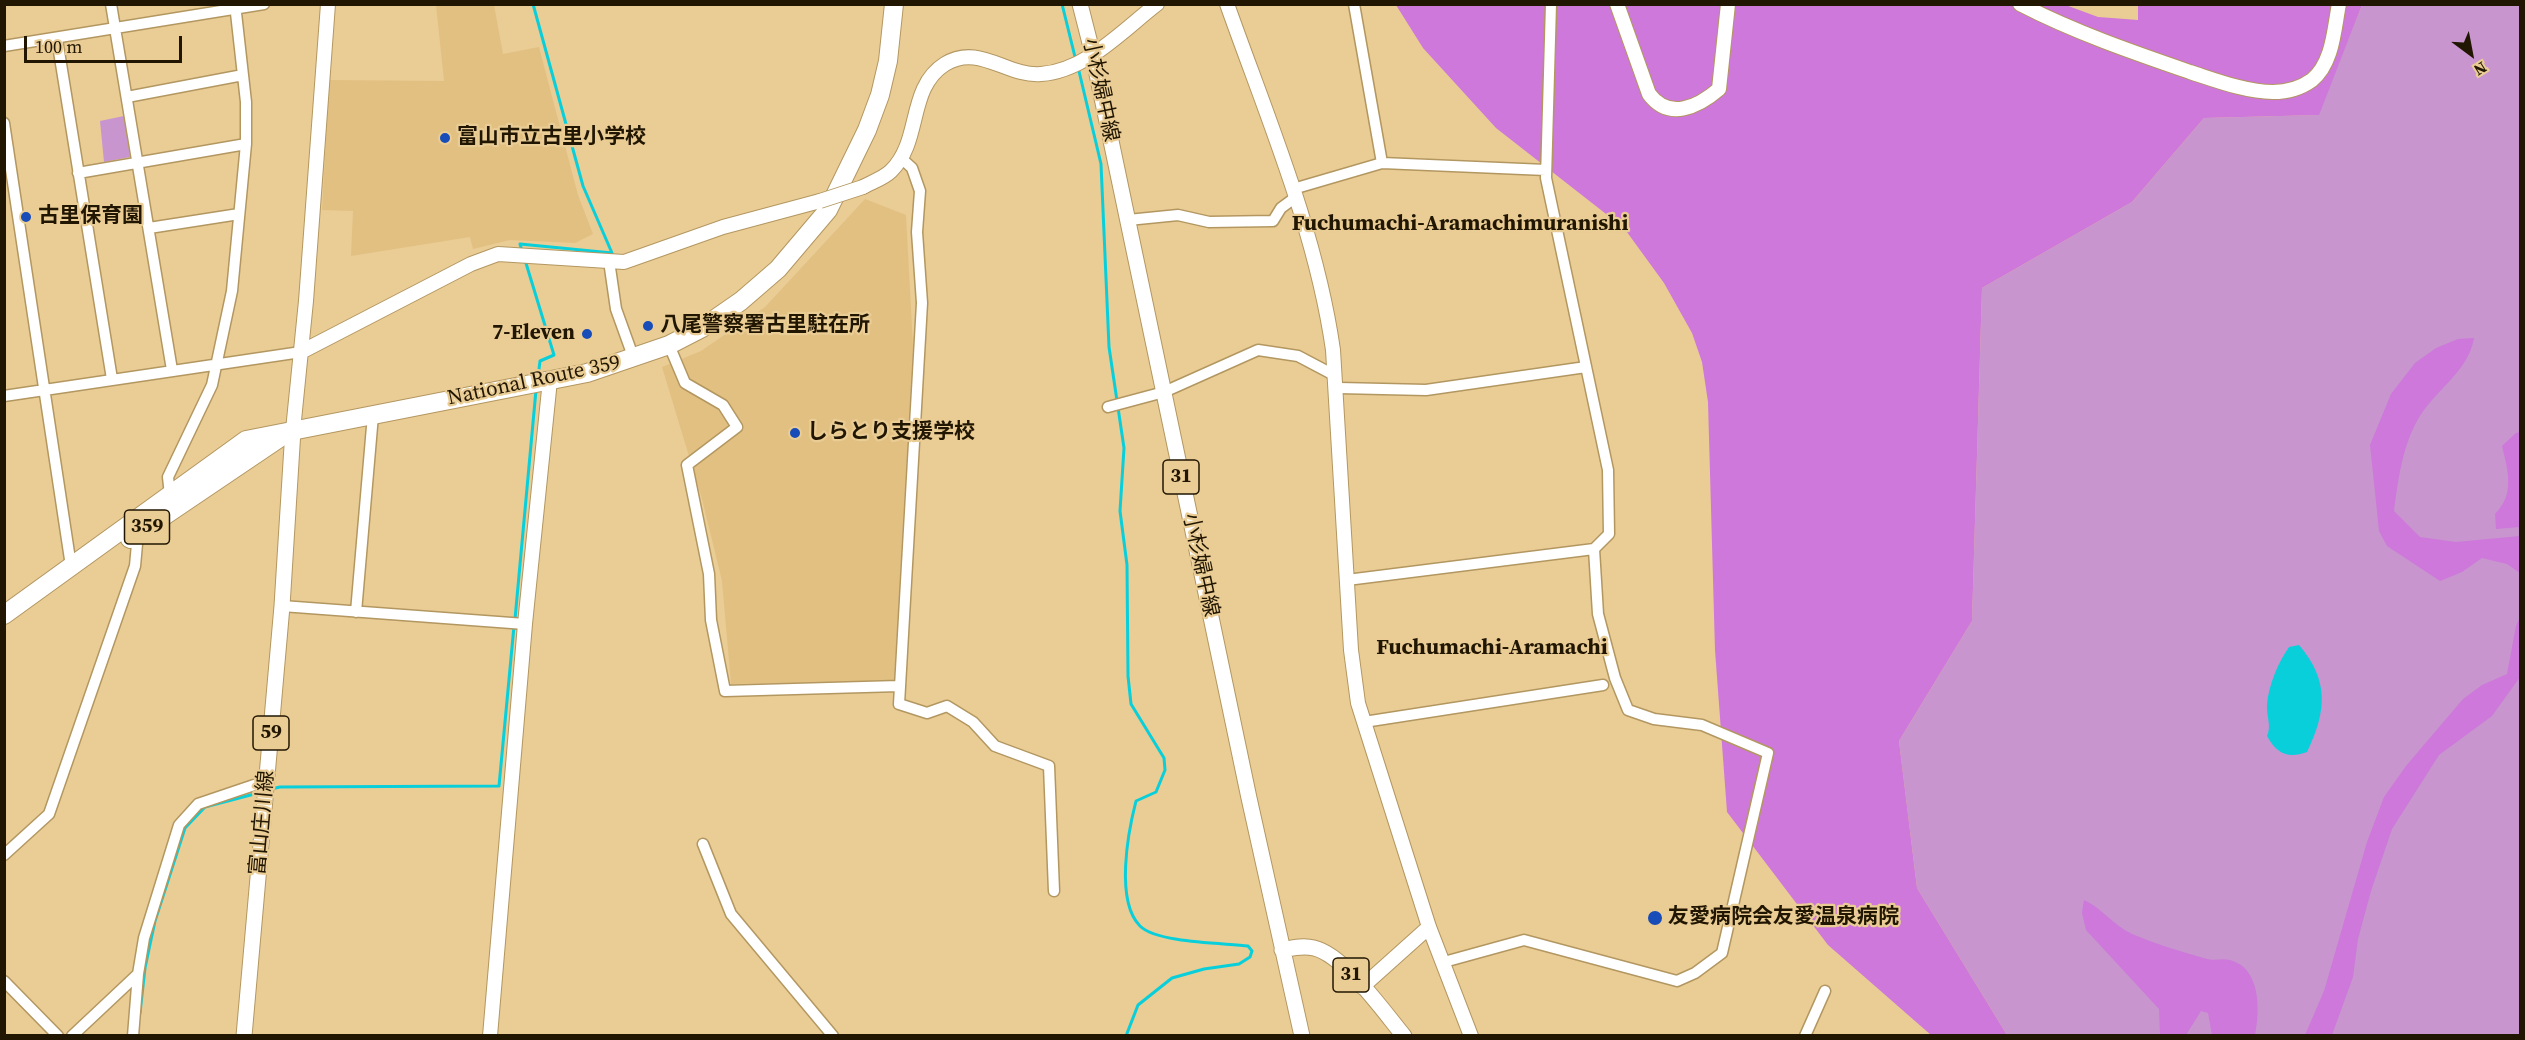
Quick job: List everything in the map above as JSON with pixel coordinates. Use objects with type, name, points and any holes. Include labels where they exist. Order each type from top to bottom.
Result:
[{"type":"highway","name":"National Route 359","points":[[4,615],[246,440],[587,373],[634,359],[702,328],[741,301],[778,269],[828,210],[867,130],[880,95],[888,61],[894,4]]},
{"type":"highway","name":"National Route 359","points":[[4,629],[138,533],[293,430]]},
{"type":"main road","name":"小杉婦中線","points":[[1080,4],[1093,55],[1282,950],[1302,1035]]},
{"type":"main road","name":"富山庄川線","points":[[244,1035],[282,606],[293,430]]},
{"type":"main road","name":"31","points":[[1282,950],[1298,947],[1315,948],[1332,955],[1404,1035]]},
{"type":"street","points":[[111,4],[172,370]]},
{"type":"street","points":[[4,46],[115,30],[236,7],[264,4]]},
{"type":"street","points":[[293,430],[328,4]]},
{"type":"street","points":[[4,396],[301,352],[471,264],[498,254],[624,262],[731,224],[820,201],[863,187],[890,172],[901,158],[911,133],[922,89],[947,63],[964,57],[984,58],[1021,73],[1041,75],[1063,70],[1093,55],[1157,4]]},
{"type":"street","points":[[1227,4],[1294,193],[1327,309],[1337,382],[1347,580],[1358,703],[1430,927],[1471,1035]]},
{"type":"street","points":[[1354,4],[1382,163]]},
{"type":"street","points":[[1347,580],[1594,549],[1609,534],[1608,470],[1546,170],[1551,4]]},
{"type":"street","points":[[1617,4],[1649,94],[1657,104],[1668,109],[1683,110],[1706,100],[1719,89],[1728,4]]},
{"type":"street","points":[[2020,4],[2102,40],[2168,64],[2220,82],[2272,92],[2294,89],[2312,80],[2326,63],[2339,4]]},
{"type":"street","points":[[170,495],[168,477],[212,385],[232,291],[246,144],[243,75],[236,7]]},
{"type":"street","points":[[57,39],[112,379]]},
{"type":"street","points":[[127,97],[243,75]]},
{"type":"street","points":[[4,123],[71,566]]},
{"type":"street","points":[[78,173],[246,144]]},
{"type":"street","points":[[901,158],[912,168],[920,191],[917,232],[922,303],[898,686],[899,704],[927,713],[948,706],[974,722],[988,735],[995,746],[1049,766],[1054,891]]},
{"type":"street","points":[[1128,220],[1178,215],[1209,222],[1273,221],[1294,193],[1382,163],[1546,170]]},
{"type":"street","points":[[148,228],[239,214]]},
{"type":"street","points":[[609,261],[616,309],[634,359]]},
{"type":"street","points":[[669,345],[685,382],[723,405],[737,427],[687,465],[709,574],[711,620],[725,691],[898,686]]},
{"type":"street","points":[[1108,406],[1164,392],[1258,350],[1298,356],[1337,382],[1426,390],[1586,367]]},
{"type":"street","points":[[490,1035],[525,624],[550,380]]},
{"type":"street","points":[[356,612],[373,415]]},
{"type":"street","points":[[4,855],[49,814],[135,566],[138,533]]},
{"type":"street","points":[[1444,962],[1524,940],[1677,981],[1695,974],[1722,953],[1768,753],[1702,725],[1654,719],[1628,710],[1615,678],[1598,614],[1594,549]]},
{"type":"street","points":[[282,606],[525,624]]},
{"type":"street","points":[[1365,722],[1602,685]]},
{"type":"street","points":[[133,1035],[138,974],[144,938],[179,825],[198,804],[266,781]]},
{"type":"street","points":[[703,844],[731,914],[832,1035]]},
{"type":"street","points":[[1362,987],[1430,927]]},
{"type":"street","points":[[72,1035],[138,974]]},
{"type":"street","points":[[4,981],[58,1035]]},
{"type":"street","points":[[1805,1035],[1825,991]]},
{"type":"shaded area","points":[[2063,4],[2098,17],[2138,20],[2138,5],[2362,5],[2319,115],[2204,118],[2132,202],[1982,288],[1972,621],[1899,741],[1917,888],[2007,1035],[1931,1035],[1828,945],[1727,812],[1715,650],[1708,402],[1702,362],[1692,333],[1664,283],[1624,228],[1496,128],[1423,48],[1396,5]]},
{"type":"shaded area","name":"富山市立古里小学校","points":[[436,5],[494,5],[503,54],[539,47],[578,195],[593,234],[575,243],[510,240],[473,249],[470,237],[351,256],[353,211],[322,210],[329,80],[444,81]]},
{"type":"shaded area","points":[[2362,5],[2520,5],[2520,1035],[2007,1035],[1917,888],[1899,741],[1972,621],[1982,288],[2132,202],[2204,118],[2318,115]]},
{"type":"shaded area","points":[[124,116],[130,157],[104,162],[100,121]]},
{"type":"shaded area","name":"しらとり支援学校","points":[[865,199],[906,215],[913,346],[894,681],[731,684],[722,581],[702,499],[662,367],[701,351],[765,307]]},
{"type":"shaded area","points":[[2474,338],[2465,362],[2424,410],[2412,431],[2401,465],[2394,511],[2420,537],[2456,542],[2520,536],[2520,573],[2507,564],[2482,558],[2462,572],[2440,581],[2387,546],[2379,531],[2370,445],[2391,394],[2415,363],[2436,348],[2458,339]]},
{"type":"shaded area","points":[[2520,432],[2520,527],[2496,529],[2495,514],[2508,490],[2502,446]]},
{"type":"shaded area","points":[[2520,617],[2520,677],[2492,716],[2439,755],[2392,829],[2358,939],[2353,977],[2332,1035],[2305,1035],[2324,991],[2367,842],[2384,797],[2406,766],[2463,699],[2482,685],[2507,674],[2516,626]]},
{"type":"shaded area","points":[[2084,900],[2132,934],[2207,959],[2227,959],[2240,965],[2248,972],[2256,992],[2258,1014],[2255,1035],[2212,1035],[2208,1013],[2201,1011],[2186,1035],[2160,1035],[2159,1009],[2086,930],[2082,913]]},
{"type":"water","points":[[2299,645],[2316,671],[2322,696],[2321,709],[2314,737],[2307,752],[2289,755],[2279,751],[2267,736],[2269,728],[2267,704],[2272,681],[2281,660],[2289,647]]},
{"type":"waterway","points":[[522,251],[520,244],[612,253],[583,186],[533,4]]},
{"type":"waterway","points":[[1062,4],[1076,61]]},
{"type":"waterway","points":[[1078,67],[1101,164],[1109,347],[1124,448],[1120,511],[1127,565],[1128,676],[1131,704],[1164,758],[1165,770],[1156,792],[1136,801],[1127,848],[1128,900],[1132,915],[1148,932],[1175,939],[1248,946],[1252,951],[1250,957],[1239,964],[1204,969],[1172,978],[1138,1005],[1126,1036]]},
{"type":"waterway","points":[[525,260],[554,355],[540,361],[538,377]]},
{"type":"waterway","points":[[515,619],[536,390]]},
{"type":"waterway","points":[[271,789],[280,787],[499,786],[514,626]]},
{"type":"waterway","points":[[140,1013],[145,968],[155,921],[185,828],[205,807],[262,792]]},
{"type":"place","name":"富山市立古里小学校","points":[[445,138]]},
{"type":"place","name":"古里保育園","points":[[26,217]]},
{"type":"place","name":"八尾警察署古里駐在所","points":[[648,326]]},
{"type":"place","name":"7-Eleven","points":[[587,334]]},
{"type":"place","name":"しらとり支援学校","points":[[795,433]]},
{"type":"place","name":"友愛病院会友愛温泉病院","points":[[1655,918]]},
{"type":"district","name":"Fuchumachi-Aramachimuranishi","points":[[1460,224]]},
{"type":"district","name":"Fuchumachi-Aramachi","points":[[1492,648]]}]
